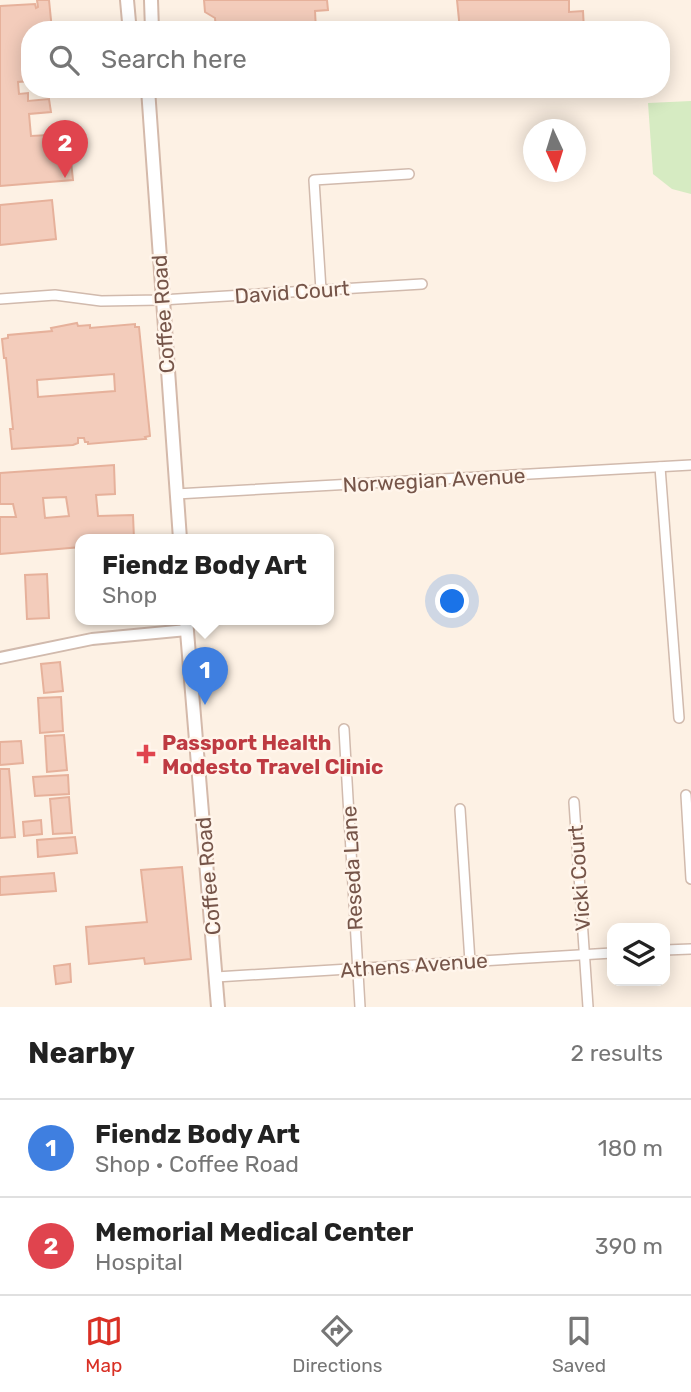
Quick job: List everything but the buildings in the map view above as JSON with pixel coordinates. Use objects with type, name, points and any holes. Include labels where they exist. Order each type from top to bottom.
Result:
[{"type":"main road","points":[[127,0],[130,21]]},
{"type":"main road","points":[[152,0],[152,21]]},
{"type":"main road","name":"Coffee Road","points":[[149,98],[180,534]]},
{"type":"main road","name":"Coffee Road","points":[[187,625],[218,1007]]},
{"type":"street","points":[[321,290],[314,180],[409,174]]},
{"type":"street","name":"David Court","points":[[0,299],[55,295],[101,301],[161,300],[422,284]]},
{"type":"street","name":"Norwegian Avenue","points":[[176,494],[691,465]]},
{"type":"street","points":[[660,467],[679,718]]},
{"type":"street","points":[[0,658],[63,644],[187,625]]},
{"type":"street","name":"Reseda Lane","points":[[344,729],[360,1007]]},
{"type":"street","points":[[686,795],[691,879]]},
{"type":"street","name":"Vicki Court","points":[[574,802],[588,1007]]},
{"type":"street","points":[[460,809],[470,962]]},
{"type":"street","points":[[670,950],[691,949]]},
{"type":"street","name":"Athens Avenue","points":[[216,977],[607,953]]},
{"type":"green space","points":[[691,101],[691,194],[672,189],[653,174],[648,103]]},
{"type":"place","name":"Memorial Medical Center","points":[[65,178]]},
{"type":"place","name":"Fiendz Body Art","points":[[205,705]]},
{"type":"place","name":"Passport Health Modesto Travel Clinic","points":[[146,754]]}]
